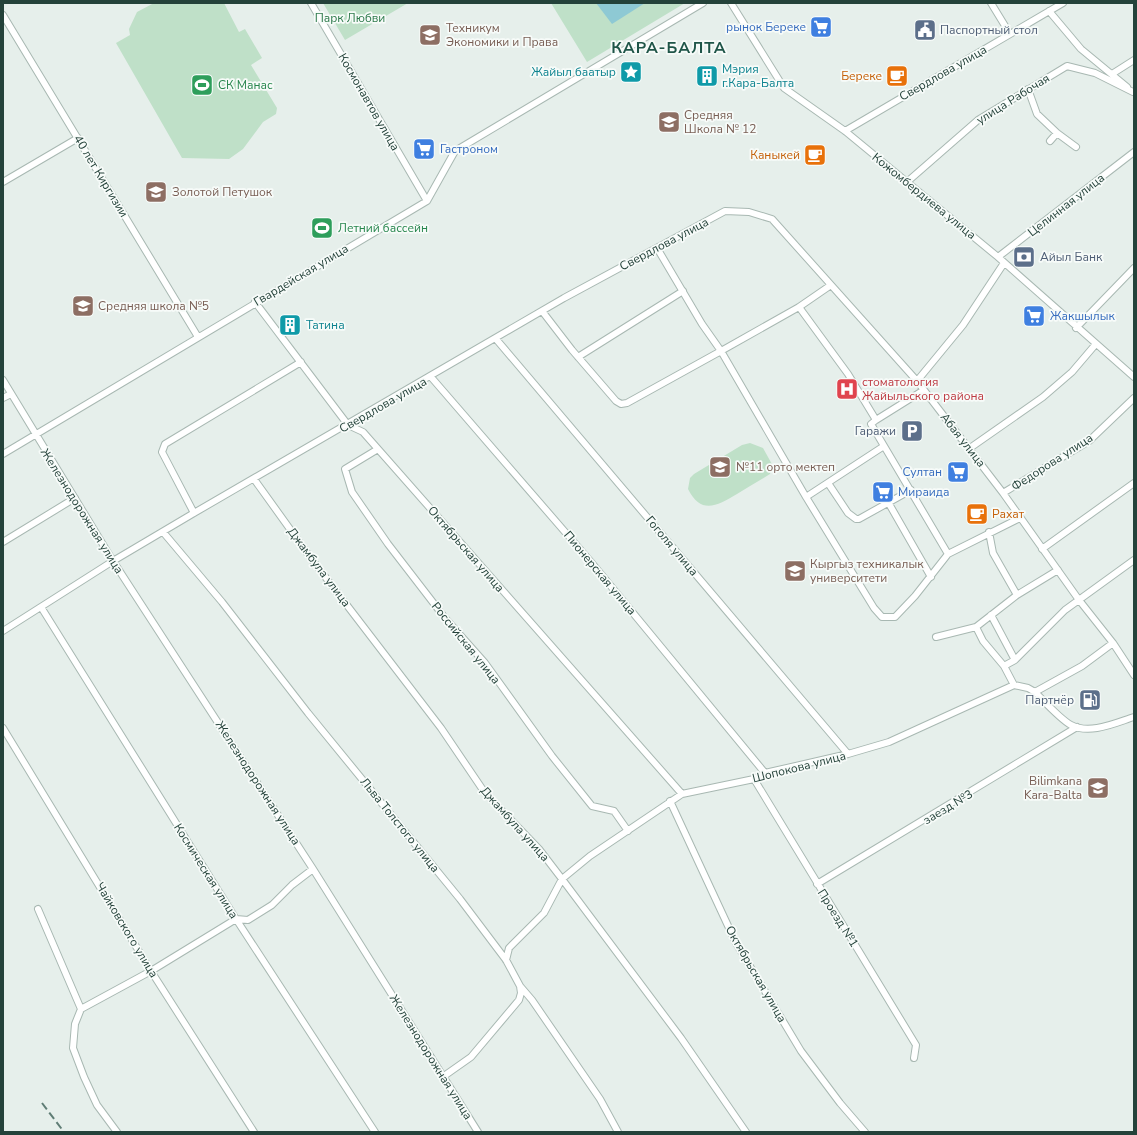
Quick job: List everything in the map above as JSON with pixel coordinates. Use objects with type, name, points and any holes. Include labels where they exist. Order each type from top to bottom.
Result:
[{"type":"street","name":"Космонавтов улица","points":[[311,3],[427,200]]},
{"type":"street","name":"Гвардейская улица","points":[[3,454],[427,200],[455,151],[703,3]]},
{"type":"street","name":"Кожомбердиева улица","points":[[731,3],[784,88],[845,132],[998,257],[1095,345],[1134,377]]},
{"type":"street","points":[[991,3],[1010,34]]},
{"type":"street","name":"Свердлова улица","points":[[845,132],[1063,3]]},
{"type":"street","points":[[1049,11],[1082,50],[1133,92]]},
{"type":"street","name":"40 лет Киргизии","points":[[3,15],[198,337]]},
{"type":"street","points":[[1112,74],[1134,60]]},
{"type":"street","name":"улица Рабочая","points":[[907,182],[978,120],[1067,66],[1095,73],[1133,92]]},
{"type":"street","points":[[1028,89],[1037,114],[1057,133],[1076,147]]},
{"type":"street","points":[[1050,141],[1057,133]]},
{"type":"street","points":[[3,182],[78,138]]},
{"type":"street","name":"Целинная улица","points":[[998,257],[1134,152]]},
{"type":"street","name":"Свердлова улица","points":[[3,631],[113,561],[194,513],[542,312],[725,211],[749,212],[772,219]]},
{"type":"street","name":"Абая улица","points":[[772,219],[917,381],[970,448],[1079,600],[1113,643],[1134,675]]},
{"type":"street","points":[[658,248],[702,324],[721,351],[806,497],[874,608],[882,617],[895,616],[931,577],[948,554],[989,532],[1020,518]]},
{"type":"street","points":[[917,381],[963,325],[1004,263]]},
{"type":"street","points":[[1076,328],[1134,268]]},
{"type":"street","points":[[542,312],[616,401],[624,404],[798,307],[831,285]]},
{"type":"street","points":[[578,357],[683,291]]},
{"type":"street","name":"Октябрьская улица","points":[[255,302],[348,425],[363,432],[682,794]]},
{"type":"street","points":[[798,307],[848,374],[876,420]]},
{"type":"street","name":"Гоголя улица","points":[[496,339],[848,754]]},
{"type":"street","points":[[970,448],[1043,398],[1072,372],[1095,345]]},
{"type":"street","points":[[194,513],[162,452],[164,444],[301,362]]},
{"type":"street","name":"Пионерская улица","points":[[431,377],[592,562],[766,773]]},
{"type":"street","name":"Железнодорожная улица","points":[[3,380],[113,561],[313,869],[478,1132]]},
{"type":"street","points":[[924,390],[876,420],[872,425],[948,554]]},
{"type":"street","points":[[3,398],[11,394]]},
{"type":"street","name":"Федорова улица","points":[[1003,493],[1089,441],[1134,398]]},
{"type":"street","points":[[806,497],[884,446]]},
{"type":"street","name":"Российская улица","points":[[378,449],[345,469],[352,492],[426,593],[484,663],[542,743],[592,806],[614,812],[628,830]]},
{"type":"street","name":"Джамбула улица","points":[[254,479],[310,557],[441,728],[485,793],[539,849],[562,878],[681,1038],[746,1132]]},
{"type":"street","points":[[828,483],[848,513],[856,519],[911,490]]},
{"type":"street","points":[[1042,549],[1134,483]]},
{"type":"street","points":[[3,542],[75,498]]},
{"type":"street","points":[[888,502],[931,577]]},
{"type":"street","name":"Льва Толстого улица","points":[[163,532],[222,602],[308,713],[460,899],[506,960],[520,986],[532,1000],[600,1099],[618,1132]]},
{"type":"street","points":[[989,532],[993,553],[1017,596]]},
{"type":"street","points":[[1004,666],[1015,660],[1065,610],[1134,560]]},
{"type":"street","points":[[936,637],[976,627],[1017,596],[1058,570]]},
{"type":"street","name":"Космическая улица","points":[[41,607],[236,919],[375,1132]]},
{"type":"street","points":[[990,615],[1015,660]]},
{"type":"street","points":[[976,627],[983,641],[1004,666],[1014,685],[1035,692],[1070,724],[1077,727],[1100,727],[1134,717]]},
{"type":"street","points":[[1035,692],[1082,666],[1113,643]]},
{"type":"street","name":"Шопокова улица","points":[[506,960],[509,948],[544,913],[562,878],[590,856],[682,794],[754,779],[766,773],[848,754],[889,742],[1014,685]]},
{"type":"street","name":"заезд №3","points":[[818,884],[1077,727]]},
{"type":"street","name":"Чайковского улица","points":[[3,728],[151,971],[254,1132]]},
{"type":"street","name":"Проезд №1","points":[[754,779],[916,1045],[914,1058]]},
{"type":"street","name":"Октябрьская улица","points":[[670,801],[736,943],[801,1051],[840,1103],[865,1132]]},
{"type":"street","points":[[117,1132],[97,1105],[73,1048],[75,1024],[82,1009],[151,971],[236,919],[248,920],[272,905],[292,885],[313,869]]},
{"type":"street","points":[[38,909],[82,1009]]},
{"type":"street","points":[[444,1076],[471,1057],[519,1000],[521,993],[520,986]]},
{"type":"green space","name":"СК Манас","points":[[154,3],[224,3],[239,32],[245,29],[262,58],[251,65],[277,108],[276,114],[263,122],[243,149],[229,159],[182,158],[116,43],[130,35],[129,29],[137,12]]},
{"type":"green space","name":"Парк Любви","points":[[323,3],[408,3],[345,40]]},
{"type":"green space","points":[[551,3],[685,3],[587,62]]},
{"type":"green space","points":[[750,443],[763,448],[773,466],[770,474],[716,505],[704,505],[698,502],[688,489],[690,478],[694,474],[742,445]]},
{"type":"water","points":[[596,3],[645,3],[612,24]]},
{"type":"railway","points":[[42,1103],[64,1132]]},
{"type":"place","name":"рынок Береке","points":[[821,27]]},
{"type":"place","name":"Паспортный стол","points":[[925,30]]},
{"type":"place","name":"Техникум Экономики и Права","points":[[430,35]]},
{"type":"place","name":"Жайыл баатыр","points":[[631,72]]},
{"type":"place","name":"Мэрия г.Кара-Балта","points":[[707,76]]},
{"type":"place","name":"Береке","points":[[897,76]]},
{"type":"place","name":"СК Манас","points":[[202,85]]},
{"type":"place","name":"Средняя Школа № 12","points":[[669,122]]},
{"type":"place","name":"Гастроном","points":[[424,149]]},
{"type":"place","name":"Каныкей","points":[[815,155]]},
{"type":"place","name":"Золотой Петушок","points":[[156,192]]},
{"type":"place","name":"Летний бассейн","points":[[322,228]]},
{"type":"place","name":"Айыл Банк","points":[[1024,257]]},
{"type":"place","name":"Средняя школа №5","points":[[83,306]]},
{"type":"place","name":"Жакшылык","points":[[1034,316]]},
{"type":"place","name":"Татина","points":[[290,325]]},
{"type":"place","name":"стоматология Жайыльского района","points":[[847,389]]},
{"type":"place","name":"Гаражи","points":[[912,431]]},
{"type":"place","name":"№11 орто мектеп","points":[[720,467]]},
{"type":"place","name":"Султан","points":[[958,472]]},
{"type":"place","name":"Мираида","points":[[883,492]]},
{"type":"place","name":"Рахат","points":[[977,514]]},
{"type":"place","name":"Кыргыз техникалык университети","points":[[795,571]]},
{"type":"place","name":"Партнёр","points":[[1090,700]]},
{"type":"place","name":"Bilimkana Kara-Balta","points":[[1098,788]]},
{"type":"district","name":"КАРА-БАЛТА","points":[[669,48]]}]
